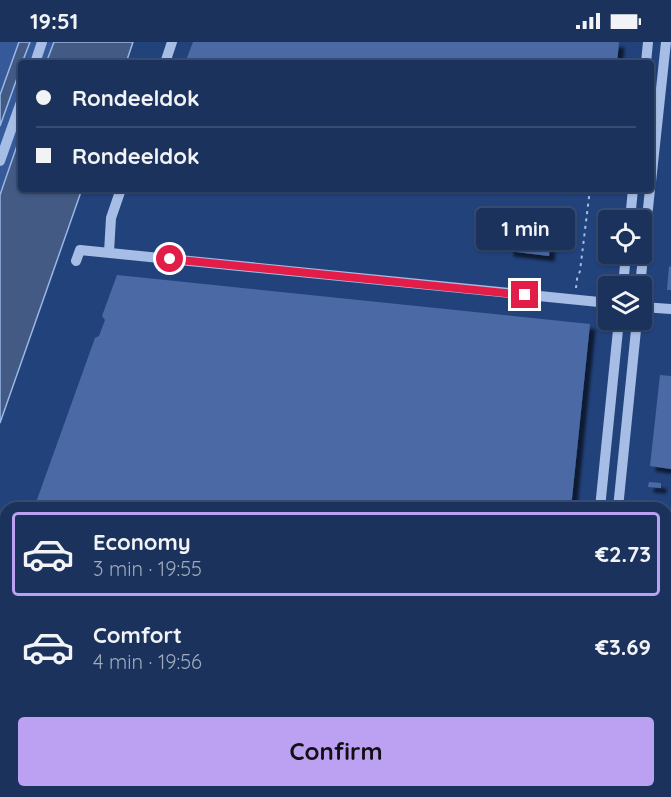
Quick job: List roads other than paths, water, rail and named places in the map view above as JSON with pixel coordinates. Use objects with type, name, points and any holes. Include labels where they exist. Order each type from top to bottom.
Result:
[{"type":"street","points":[[36,60],[42,42]]},
{"type":"street","points":[[166,60],[172,42]]},
{"type":"street","points":[[646,60],[648,42]]},
{"type":"street","points":[[654,154],[666,42]]},
{"type":"street","points":[[0,161],[18,110]]},
{"type":"street","points":[[109,252],[111,218],[120,192]]},
{"type":"street","points":[[631,210],[633,192]]},
{"type":"street","points":[[641,276],[650,192]]},
{"type":"street","points":[[75,261],[80,249],[598,302]]},
{"type":"street","points":[[652,308],[671,309]]},
{"type":"street","points":[[601,502],[618,330]]},
{"type":"street","points":[[619,502],[636,330]]}]
